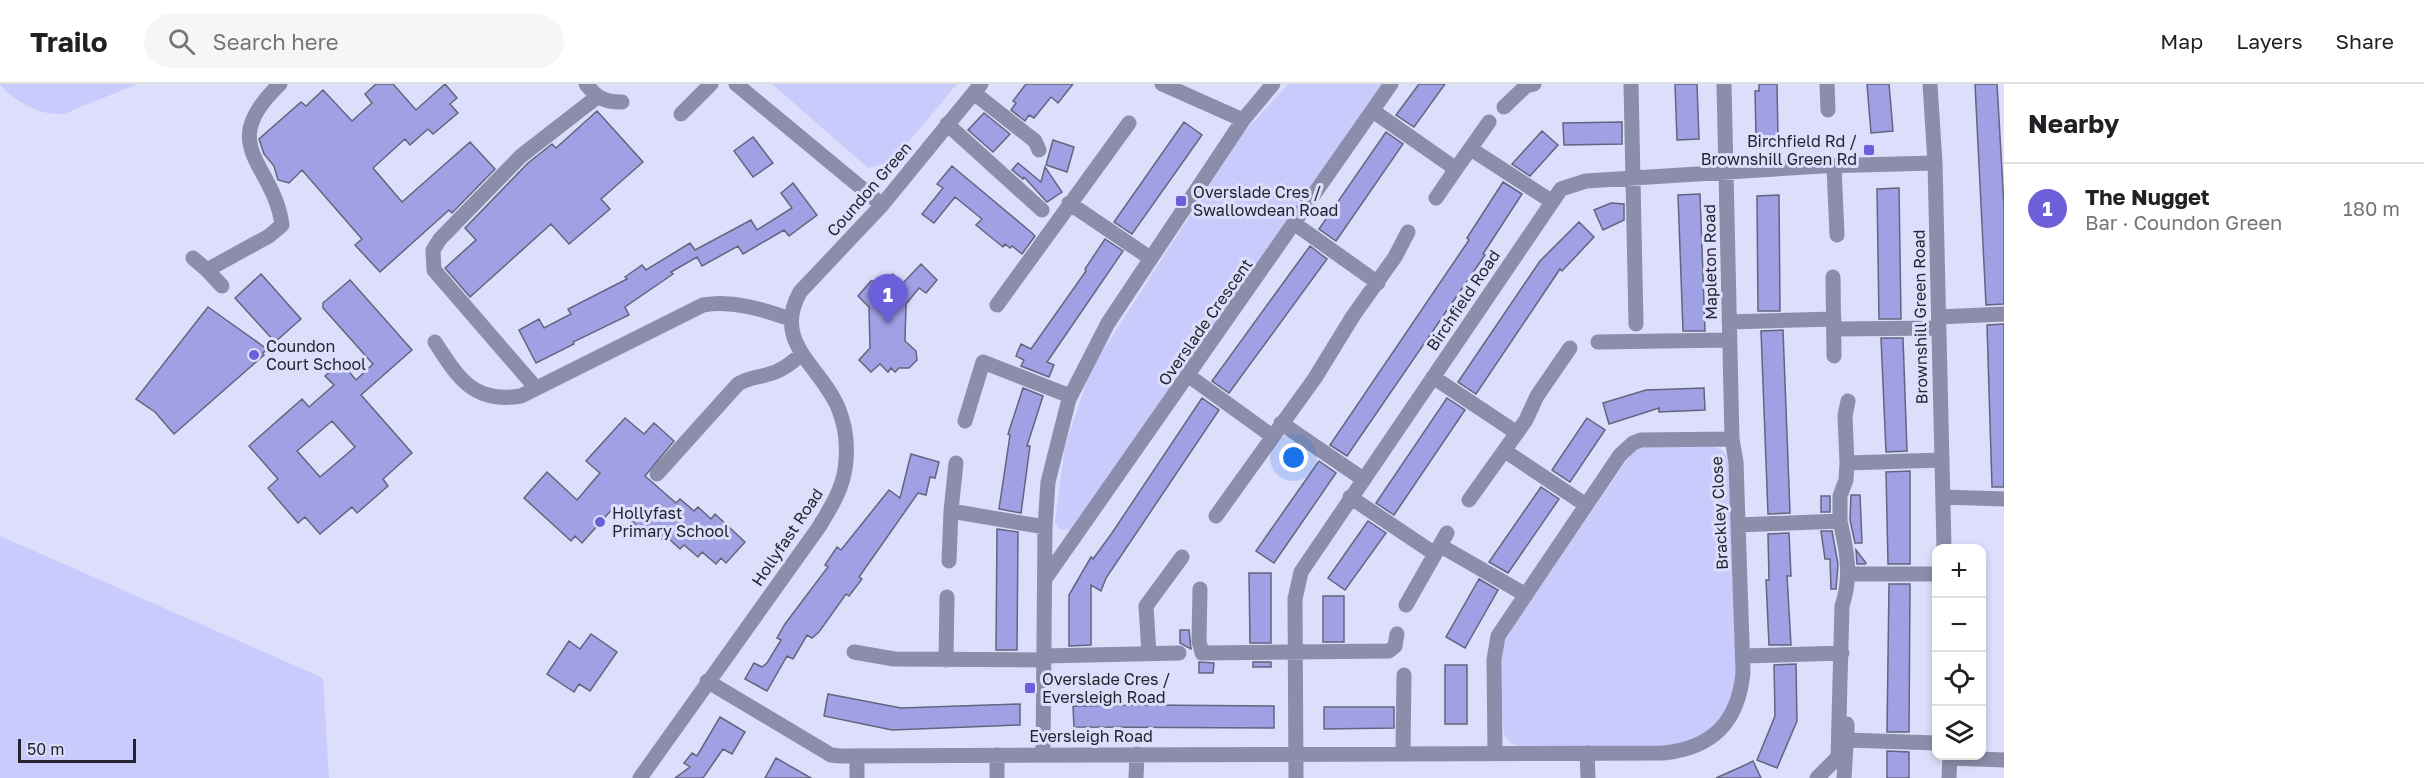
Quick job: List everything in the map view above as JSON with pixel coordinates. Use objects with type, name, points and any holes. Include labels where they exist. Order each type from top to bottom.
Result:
[{"type":"street","points":[[207,270],[269,236],[282,225],[280,211],[249,144],[249,130],[257,112],[280,84]]},
{"type":"street","points":[[586,84],[597,97],[606,102],[622,102]]},
{"type":"street","points":[[681,114],[711,84]]},
{"type":"street","points":[[736,84],[882,205]]},
{"type":"street","points":[[1162,84],[1243,120]]},
{"type":"street","points":[[1043,754],[1045,527],[1048,482],[1058,433],[1070,396],[1095,344],[1150,258],[1243,120],[1273,84]]},
{"type":"street","name":"Overslade Crescent","points":[[1045,579],[1391,84]]},
{"type":"street","points":[[1504,107],[1526,86],[1534,84]]},
{"type":"street","points":[[1631,84],[1636,324]]},
{"type":"street","name":"Mapleton Road","points":[[1724,84],[1732,439]]},
{"type":"street","points":[[1827,84],[1828,110]]},
{"type":"street","name":"Brownshill Green Road","points":[[1930,84],[1935,163],[1944,544]]},
{"type":"street","points":[[978,88],[1009,123],[1035,141],[1039,150]]},
{"type":"street","name":"Coundon Green","points":[[790,319],[793,304],[800,292],[882,205],[978,88]]},
{"type":"street","points":[[535,388],[434,270],[434,250],[440,239],[521,156],[597,97]]},
{"type":"street","points":[[1373,111],[1456,169]]},
{"type":"street","points":[[1436,198],[1489,122]]},
{"type":"street","points":[[997,304],[1129,123]]},
{"type":"street","points":[[947,124],[1042,210]]},
{"type":"street","points":[[1471,149],[1551,201]]},
{"type":"street","name":"Birchfield Road","points":[[1296,778],[1295,586],[1301,572],[1561,189],[1574,183],[1633,178],[1834,166],[1935,163]]},
{"type":"street","points":[[1834,166],[1837,235]]},
{"type":"street","points":[[1069,203],[1150,258]]},
{"type":"street","points":[[1295,224],[1378,283]]},
{"type":"street","points":[[1216,516],[1315,378],[1353,316],[1378,283],[1408,232]]},
{"type":"street","points":[[193,258],[222,286]]},
{"type":"street","points":[[1833,277],[1834,356]]},
{"type":"street","points":[[435,342],[458,376],[480,394],[500,399],[521,396],[703,305],[717,302],[759,309],[790,319]]},
{"type":"street","points":[[1729,322],[1834,324],[1939,322],[2004,314]]},
{"type":"street","name":"Hollyfast Road","points":[[640,778],[819,527],[835,500],[845,471],[847,451],[838,409],[825,385],[802,354],[791,332],[790,319]]},
{"type":"street","points":[[1598,342],[1729,339]]},
{"type":"street","points":[[1469,500],[1517,433],[1537,396],[1570,348]]},
{"type":"street","points":[[657,474],[738,384],[752,376],[769,375],[787,366],[802,354]]},
{"type":"street","points":[[965,421],[982,362],[1070,396]]},
{"type":"street","points":[[1189,376],[1272,436]]},
{"type":"street","points":[[1433,377],[1517,433]]},
{"type":"street","points":[[1817,778],[1838,757],[1842,606],[1848,588],[1846,541],[1840,521],[1840,495],[1846,480],[1845,416],[1848,401]]},
{"type":"street","points":[[1281,423],[1363,479]]},
{"type":"street","name":"Brackley Close","points":[[1655,439],[1732,439],[1736,462],[1743,656],[1741,685],[1736,707],[1722,728],[1701,744],[1663,753],[1495,753],[1494,650],[1498,636],[1586,505],[1620,455],[1633,443],[1655,439]]},
{"type":"street","points":[[1505,451],[1586,505]]},
{"type":"street","points":[[1847,463],[1942,460]]},
{"type":"street","points":[[949,561],[956,463]]},
{"type":"street","points":[[1942,496],[2004,499]]},
{"type":"street","points":[[1350,498],[1441,544],[1526,594]]},
{"type":"street","points":[[951,511],[1045,527]]},
{"type":"street","points":[[1738,525],[1840,521]]},
{"type":"street","points":[[1406,604],[1441,544]]},
{"type":"street","points":[[1149,654],[1146,606],[1182,557]]},
{"type":"street","points":[[1848,574],[1932,574]]},
{"type":"street","points":[[1200,589],[1199,641],[1202,653],[1296,654],[1389,651],[1395,646],[1397,634]]},
{"type":"street","points":[[946,660],[947,597]]},
{"type":"street","points":[[854,652],[894,658],[946,660],[1179,653]]},
{"type":"street","points":[[1743,656],[1842,653]]},
{"type":"street","points":[[1403,753],[1404,675]]},
{"type":"street","name":"Eversleigh Road","points":[[707,681],[831,755],[857,757],[1043,754],[1495,753]]},
{"type":"street","points":[[1844,778],[1848,700]]},
{"type":"street","points":[[1847,740],[1932,742]]},
{"type":"street","points":[[1587,753],[1588,778]]},
{"type":"street","points":[[1136,778],[1137,754]]},
{"type":"street","points":[[997,755],[997,778]]},
{"type":"street","points":[[857,757],[857,778]]},
{"type":"street","points":[[1986,759],[2004,760]]},
{"type":"street","points":[[1949,778],[1950,760]]},
{"type":"shaded area","points":[[0,84],[138,84],[66,113],[56,114],[24,104]]},
{"type":"shaded area","points":[[772,84],[957,84],[892,162],[868,168]]},
{"type":"shaded area","points":[[1288,84],[1382,84],[1070,530],[1060,529],[1055,522],[1065,446],[1091,369],[1244,132]]},
{"type":"shaded area","points":[[1709,446],[1721,449],[1729,457],[1736,683],[1727,710],[1708,732],[1675,746],[1520,747],[1511,743],[1505,736],[1502,718],[1505,638],[1634,450],[1646,447]]},
{"type":"shaded area","points":[[0,536],[323,678],[329,778],[0,778]]},
{"type":"building","points":[[376,84],[393,84],[416,110],[445,84],[457,98],[450,104],[458,113],[433,134],[428,129],[410,145],[405,139],[373,168],[402,202],[470,142],[495,169],[452,213],[449,210],[380,272],[355,245],[362,239],[302,170],[289,183],[278,180],[274,166],[264,154],[259,139],[301,102],[306,106],[323,90],[352,121],[372,103],[365,94]]},
{"type":"building","points":[[1026,84],[1073,84],[1058,103],[1051,97],[1034,118],[1029,115],[1025,121],[1011,110],[1016,103],[1013,101]]},
{"type":"building","points":[[1419,84],[1445,84],[1414,127],[1396,115]]},
{"type":"building","points":[[1675,84],[1697,84],[1699,139],[1677,140]]},
{"type":"building","points":[[1759,84],[1777,84],[1778,137],[1756,138],[1755,91],[1759,91]]},
{"type":"building","points":[[1867,84],[1889,84],[1893,131],[1871,133]]},
{"type":"building","points":[[1975,84],[1997,84],[2004,206],[2004,304],[1986,305]]},
{"type":"building","points":[[597,111],[643,162],[601,199],[610,209],[569,244],[551,224],[470,297],[445,268],[476,240],[465,228],[528,163],[552,144],[556,148]]},
{"type":"building","points":[[984,113],[1010,134],[993,152],[968,130]]},
{"type":"building","points":[[1184,122],[1202,135],[1132,234],[1114,222]]},
{"type":"building","points":[[1622,122],[1622,144],[1564,145],[1563,123]]},
{"type":"building","points":[[1542,131],[1558,145],[1530,176],[1512,164]]},
{"type":"building","points":[[1386,132],[1403,144],[1336,241],[1319,229]]},
{"type":"building","points":[[753,137],[773,163],[753,177],[734,151]]},
{"type":"building","points":[[1053,140],[1074,147],[1067,172],[1046,165]]},
{"type":"building","points":[[1018,163],[1041,182],[1045,167],[1062,192],[1047,202],[1024,177],[1023,179],[1012,170]]},
{"type":"building","points":[[952,166],[1035,236],[1022,254],[1012,246],[1010,248],[1005,244],[1003,247],[976,225],[982,219],[955,197],[934,223],[922,214],[943,188],[937,184]]},
{"type":"building","points":[[1503,182],[1522,194],[1483,254],[1485,255],[1347,456],[1330,445],[1469,240],[1467,238]]},
{"type":"building","points":[[793,183],[817,215],[789,236],[784,230],[743,254],[738,246],[702,266],[697,257],[671,272],[673,274],[625,307],[629,315],[536,363],[519,330],[539,319],[544,328],[571,314],[568,309],[627,279],[625,277],[642,265],[646,270],[690,243],[695,250],[751,220],[757,230],[792,208],[781,193]]},
{"type":"building","points":[[1899,188],[1901,319],[1879,319],[1877,189]]},
{"type":"building","points":[[1700,194],[1705,331],[1683,331],[1678,195]]},
{"type":"building","points":[[1779,195],[1780,311],[1758,311],[1757,196]]},
{"type":"building","points":[[1611,203],[1624,204],[1624,220],[1603,230],[1594,210]]},
{"type":"building","points":[[1579,222],[1594,237],[1562,271],[1560,269],[1476,394],[1458,382],[1540,261]]},
{"type":"building","points":[[1105,239],[1123,251],[1047,362],[1054,365],[1049,377],[1021,366],[1024,360],[1016,356],[1021,344],[1031,349],[1086,271],[1085,269]]},
{"type":"building","points":[[1310,246],[1327,259],[1229,393],[1212,381]]},
{"type":"building","points":[[921,264],[937,280],[926,293],[919,288],[906,304],[905,341],[916,351],[917,360],[909,368],[899,368],[895,372],[891,368],[888,372],[880,364],[871,372],[859,360],[870,348],[869,307],[858,296],[871,281],[886,281],[893,274],[902,284]]},
{"type":"building","points":[[261,274],[301,319],[275,342],[235,298]]},
{"type":"building","points":[[350,280],[412,350],[361,395],[412,453],[383,479],[388,486],[357,513],[352,507],[320,534],[305,517],[298,523],[268,488],[278,479],[249,446],[302,399],[309,407],[334,385],[325,376],[341,362],[356,380],[373,364],[323,308],[323,303]],"holes":[[[332,421],[355,447],[320,477],[297,451]]]},
{"type":"building","points":[[208,307],[267,349],[264,355],[174,434],[155,412],[136,399]]},
{"type":"building","points":[[2004,324],[2004,487],[1992,487],[1987,325]]},
{"type":"building","points":[[1783,330],[1790,513],[1768,514],[1761,331]]},
{"type":"building","points":[[1881,338],[1903,338],[1907,451],[1886,452]]},
{"type":"building","points":[[1023,388],[1043,396],[1027,446],[1030,446],[1021,513],[999,509],[1010,435],[1008,434]]},
{"type":"building","points":[[1704,388],[1705,410],[1659,412],[1659,408],[1609,424],[1603,403],[1646,390]]},
{"type":"building","points":[[1202,398],[1219,410],[1106,578],[1101,591],[1091,585],[1091,645],[1069,646],[1069,595],[1091,557],[1093,559],[1112,533]]},
{"type":"building","points":[[1447,398],[1465,410],[1394,515],[1376,503]]},
{"type":"building","name":"Hollyfast Primary School","points":[[625,418],[644,434],[654,423],[674,441],[645,476],[676,503],[680,499],[694,511],[698,507],[711,519],[715,514],[745,542],[726,563],[721,558],[716,564],[702,552],[698,557],[684,545],[680,549],[668,538],[664,541],[651,530],[647,535],[615,506],[582,543],[575,536],[571,541],[524,498],[547,472],[577,500],[600,473],[586,461]]},
{"type":"building","points":[[1587,418],[1605,430],[1570,482],[1552,470]]},
{"type":"building","points":[[911,454],[939,462],[935,478],[930,477],[926,495],[918,493],[859,577],[862,579],[849,596],[846,594],[819,632],[812,638],[807,635],[793,659],[787,656],[767,691],[745,679],[754,663],[762,667],[767,663],[781,640],[777,638],[785,624],[828,567],[825,565],[837,547],[841,550],[889,490],[900,498]]},
{"type":"building","points":[[1319,461],[1336,473],[1274,563],[1256,551]]},
{"type":"building","points":[[1910,471],[1910,564],[1888,564],[1886,472]]},
{"type":"building","points":[[1541,487],[1559,499],[1508,573],[1489,562]]},
{"type":"building","points":[[1851,495],[1860,495],[1862,543],[1855,543],[1850,520]]},
{"type":"building","points":[[1821,496],[1830,496],[1830,512],[1821,512]]},
{"type":"building","points":[[1368,521],[1386,533],[1345,590],[1328,578]]},
{"type":"building","points":[[997,529],[1018,532],[1017,650],[996,650]]},
{"type":"building","points":[[1821,531],[1832,531],[1838,564],[1836,589],[1831,589],[1830,559],[1825,559]]},
{"type":"building","points":[[1789,533],[1791,576],[1787,576],[1791,645],[1769,645],[1766,580],[1769,580],[1768,534]]},
{"type":"building","points":[[1856,550],[1866,563],[1865,564],[1857,564]]},
{"type":"building","points":[[1249,573],[1271,573],[1271,643],[1250,643]]},
{"type":"building","points":[[1479,579],[1498,590],[1465,648],[1446,637]]},
{"type":"building","points":[[1889,584],[1910,584],[1909,732],[1887,732]]},
{"type":"building","points":[[1323,596],[1344,596],[1344,642],[1323,642]]},
{"type":"building","points":[[1180,630],[1189,630],[1191,649],[1180,643]]},
{"type":"building","points":[[591,634],[617,652],[590,691],[579,684],[574,692],[547,674],[569,641],[580,649]]},
{"type":"building","points":[[1199,662],[1214,663],[1213,673],[1199,673]]},
{"type":"building","points":[[1253,662],[1271,662],[1271,667],[1253,667]]},
{"type":"building","points":[[1796,664],[1797,721],[1777,768],[1757,760],[1775,716],[1774,665]]},
{"type":"building","points":[[1445,665],[1467,665],[1467,724],[1445,724]]},
{"type":"building","points":[[828,694],[901,708],[1020,704],[1020,725],[892,730],[824,716]]},
{"type":"building","points":[[1073,706],[1274,706],[1274,728],[1074,727]]},
{"type":"building","points":[[1324,707],[1394,707],[1394,728],[1324,729]]},
{"type":"building","points":[[720,717],[745,732],[732,754],[723,749],[703,778],[675,778],[690,767],[684,763],[692,753],[697,756]]},
{"type":"building","points":[[1887,751],[1909,752],[1909,778],[1887,778]]},
{"type":"building","points":[[776,758],[811,778],[765,778]]},
{"type":"building","points":[[1753,761],[1761,778],[1716,778],[1743,766]]},
{"type":"place","name":"Birchfield Rd / Brownshill Green Rd","points":[[1869,150]]},
{"type":"place","name":"Overslade Cres / Swallowdean Road","points":[[1181,201]]},
{"type":"place","name":"The Nugget","points":[[888,324]]},
{"type":"place","name":"Coundon Court School","points":[[254,355]]},
{"type":"place","name":"Hollyfast Primary School","points":[[600,522]]},
{"type":"place","name":"Overslade Cres / Eversleigh Road","points":[[1030,688]]}]
